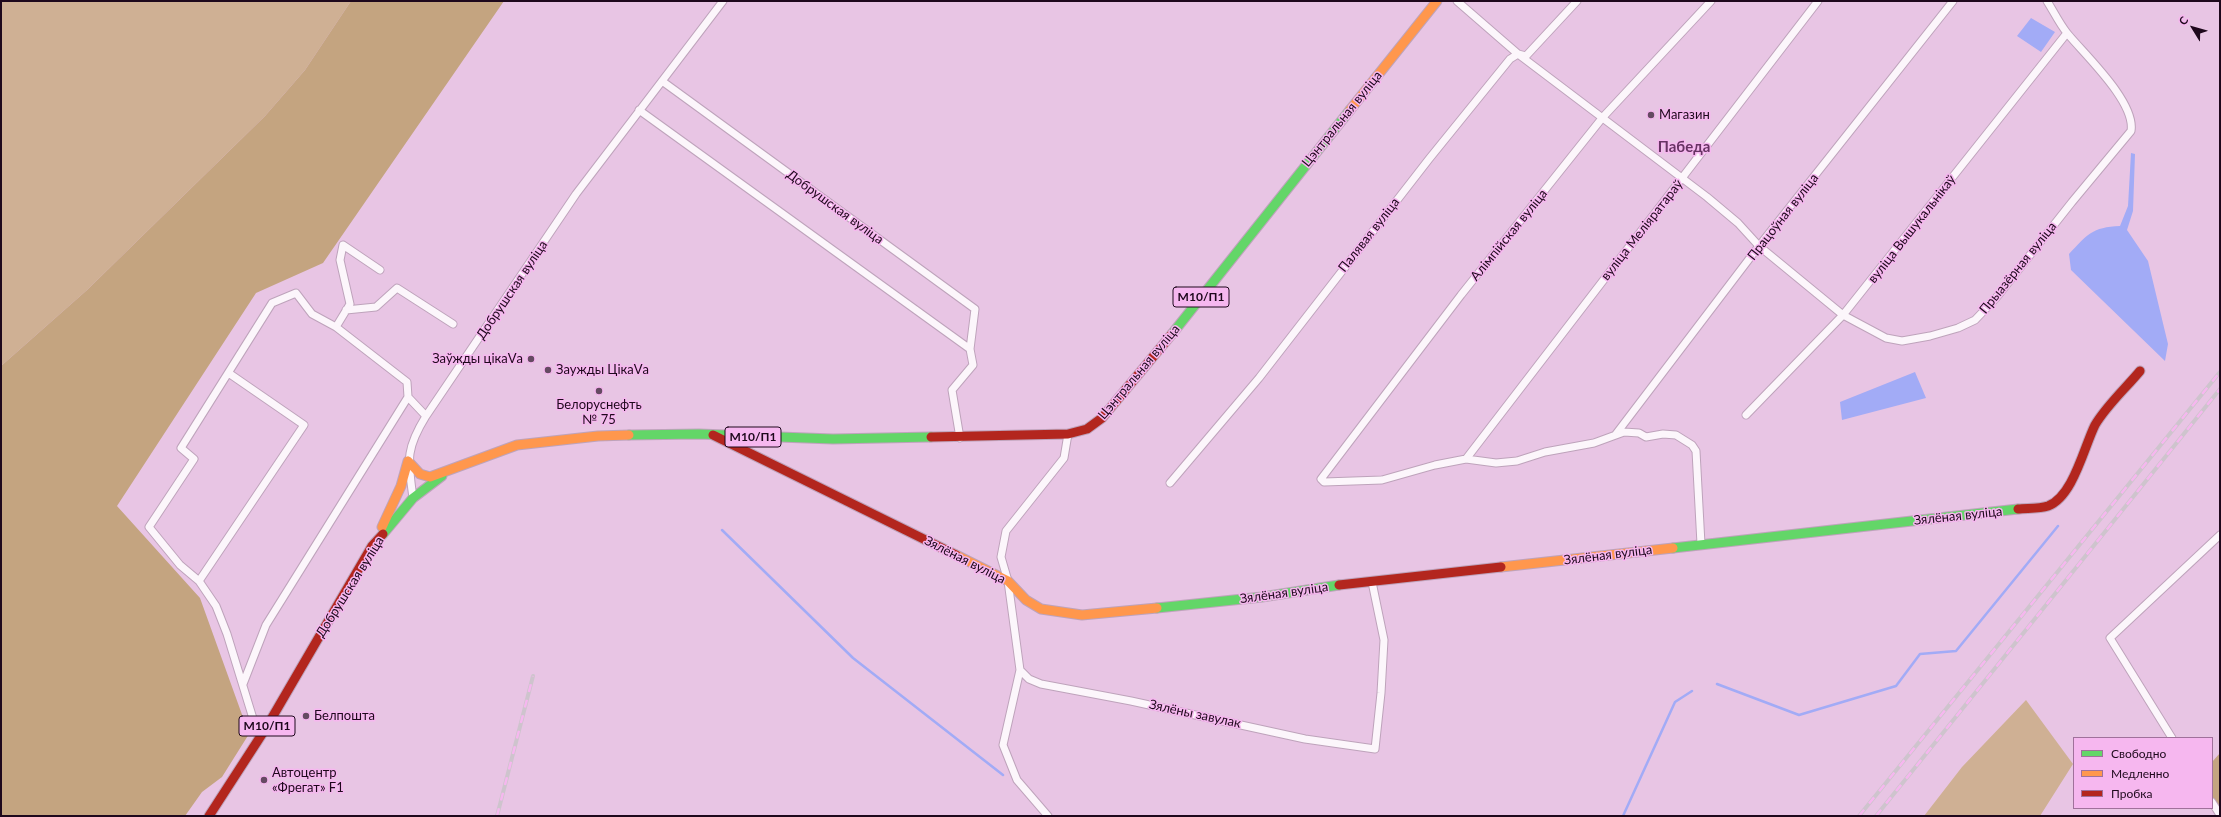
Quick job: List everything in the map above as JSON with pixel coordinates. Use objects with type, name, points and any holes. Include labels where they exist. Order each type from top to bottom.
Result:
[{"type":"main road","name":"Цэнтральная вуліца","points":[[714,435],[834,439],[960,438],[1068,434],[1087,429],[1102,418],[1137,378],[1437,1]]},
{"type":"main road","name":"Зялёная вуліца","points":[[714,435],[1008,580],[1026,600],[1041,609],[1082,615],[1262,597],[1318,587],[2053,505],[2063,495],[2082,458],[2096,425],[2140,371]]},
{"type":"main road","name":"М10/П1","points":[[413,498],[448,472],[484,456],[536,442],[598,436],[714,435]]},
{"type":"main road","points":[[408,461],[420,474],[430,477],[448,472]]},
{"type":"main road","points":[[372,546],[387,519],[401,486],[408,461]]},
{"type":"main road","name":"Добрушская вуліца","points":[[209,816],[259,738],[372,546],[413,498]]},
{"type":"street","name":"Добрушская вуліца","points":[[413,498],[408,461],[413,440],[426,416],[576,194],[638,110],[723,1]]},
{"type":"street","name":"Прыазёрная вуліца","points":[[1457,1],[1518,54],[1683,177],[1738,223],[1759,246],[1843,315],[1886,338],[1902,341],[1930,336],[1958,328],[1975,320],[1996,298],[2072,202],[2131,131],[2132,124],[2127,111],[2107,78],[2067,33]]},
{"type":"street","name":"Палявая вуліца","points":[[1170,483],[1259,378],[1429,159],[1510,59],[1518,54],[1526,56],[1537,46],[1577,1]]},
{"type":"street","name":"Алімпійская вуліца","points":[[1466,459],[1435,465],[1382,480],[1324,482],[1321,479],[1461,295],[1603,117],[1711,1]]},
{"type":"street","name":"вуліца Меліяратараў","points":[[1466,459],[1818,1]]},
{"type":"street","name":"Працоўная вуліца","points":[[1616,434],[1759,246],[1953,1]]},
{"type":"street","points":[[2047,1],[2067,33]]},
{"type":"street","name":"вуліца Вышукальнікаў","points":[[1746,415],[1843,315],[2067,33]]},
{"type":"street","name":"Добрушская вуліца","points":[[662,81],[975,309],[970,349]]},
{"type":"street","points":[[638,110],[970,349],[973,365],[952,390],[960,438]]},
{"type":"street","points":[[336,327],[350,304],[340,260],[343,245],[380,270]]},
{"type":"street","points":[[346,310],[376,307],[397,288],[453,324]]},
{"type":"street","points":[[243,684],[266,625],[408,397],[407,382],[336,327],[312,314],[296,293],[272,303],[230,374],[181,448],[194,459],[149,527],[180,565],[199,581],[216,606],[243,684],[259,738]]},
{"type":"street","points":[[199,581],[304,425],[230,374]]},
{"type":"street","points":[[408,397],[426,416]]},
{"type":"street","points":[[1466,459],[1496,464],[1517,462],[1545,452],[1594,443],[1616,434],[1632,432],[1646,437],[1663,434],[1676,435],[1692,445],[1696,451],[1701,544]]},
{"type":"street","points":[[1048,816],[1017,780],[1003,745],[1020,670],[1008,580],[1001,557],[1006,531],[1064,458],[1068,434]]},
{"type":"street","points":[[2171,737],[2110,638],[2220,535]]},
{"type":"street","name":"Зялёны завулак","points":[[1020,670],[1029,679],[1041,684],[1131,700],[1304,740],[1375,749],[1381,693],[1384,640],[1372,582]]},
{"type":"street","points":[[2213,804],[2220,815]]},
{"type":"shaded area","points":[[1,1],[351,1],[305,70],[265,116],[87,290],[1,366]]},
{"type":"shaded area","points":[[351,1],[504,1],[323,263],[256,293],[117,506],[200,598],[249,734],[222,777],[202,792],[185,816],[1,816],[1,366],[87,290],[265,116],[305,70]]},
{"type":"shaded area","points":[[2026,700],[2073,764],[2040,816],[1924,816],[1962,767]]},
{"type":"shaded area","points":[[2220,753],[2220,815],[2213,804],[2213,761]]},
{"type":"water","points":[[2031,18],[2055,32],[2041,52],[2017,36]]},
{"type":"water","points":[[2131,153],[2135,154],[2133,211],[2127,230],[2148,261],[2168,344],[2165,361],[2071,270],[2069,254],[2086,237],[2096,230],[2120,226],[2128,206]]},
{"type":"water","points":[[1915,372],[1926,398],[1842,420],[1840,402]]},
{"type":"waterway","points":[[1717,684],[1799,715],[1896,686],[1920,654],[1956,651],[2058,526]]},
{"type":"waterway","points":[[722,530],[853,658],[1003,775]]},
{"type":"waterway","points":[[1623,816],[1675,702],[1692,691]]},
{"type":"railway","points":[[1859,816],[2220,372]]},
{"type":"railway","points":[[1876,816],[2220,389]]},
{"type":"railway","points":[[497,816],[533,676]]},
{"type":"traffic: fast","points":[[1172,334],[1350,110]]},
{"type":"traffic: fast","points":[[629,435],[699,434],[833,439],[931,437]]},
{"type":"traffic: fast","points":[[383,534],[413,498],[442,476]]},
{"type":"traffic: fast","points":[[1673,548],[2018,509]]},
{"type":"traffic: fast","points":[[1157,608],[1262,597],[1339,585]]},
{"type":"traffic: slow","points":[[1350,110],[1437,1]]},
{"type":"traffic: slow","points":[[408,461],[420,474],[430,477],[517,445],[598,436],[629,435]]},
{"type":"traffic: slow","points":[[382,527],[401,486],[408,461]]},
{"type":"traffic: slow","points":[[1501,567],[1673,548]]},
{"type":"traffic: slow","points":[[956,555],[1008,581],[1026,600],[1041,609],[1082,615],[1157,608]]},
{"type":"traffic: jam","points":[[931,437],[1068,434],[1087,429],[1102,418],[1172,334]]},
{"type":"traffic: jam","points":[[2018,509],[2044,507],[2057,501],[2071,482],[2095,425],[2140,371]]},
{"type":"traffic: jam","points":[[713,435],[956,555]]},
{"type":"traffic: jam","points":[[209,816],[266,728],[372,546],[383,534]]},
{"type":"traffic: jam","points":[[1339,585],[1501,567]]},
{"type":"place","name":"Магазин","points":[[1651,115]]},
{"type":"place","name":"Заўжды цікаVа","points":[[531,359]]},
{"type":"place","name":"Заужды ЦікаVа","points":[[548,370]]},
{"type":"place","name":"Белоруснефть № 75","points":[[599,391]]},
{"type":"place","name":"Белпошта","points":[[306,716]]},
{"type":"place","name":"Автоцентр «Фрегат» F1","points":[[264,780]]},
{"type":"district","name":"Пабеда","points":[[1684,147]]}]
